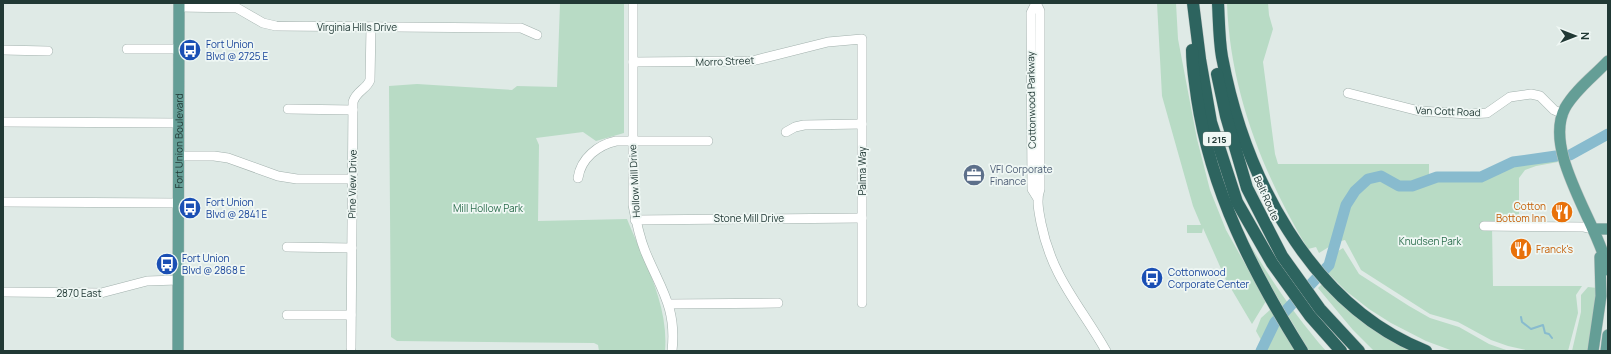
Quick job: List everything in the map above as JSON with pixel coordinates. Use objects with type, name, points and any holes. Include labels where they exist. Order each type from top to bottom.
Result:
[{"type":"highway","name":"Belt Route","points":[[1211,3],[1214,58],[1226,116],[1247,188],[1277,260],[1359,351]]},
{"type":"highway","points":[[1218,3],[1222,55],[1236,114],[1262,182],[1299,248],[1337,294],[1364,317],[1424,350]]},
{"type":"highway","name":"Belt Route","points":[[1193,4],[1200,59],[1211,122],[1237,202],[1277,260],[1310,316],[1341,351]]},
{"type":"highway","points":[[1193,4],[1192,62],[1200,119],[1226,210],[1256,274],[1302,351]]},
{"type":"main road","name":"Fort Union Boulevard","points":[[178,351],[179,5]]},
{"type":"main road","points":[[1608,61],[1574,96],[1563,114],[1560,131],[1561,148],[1572,180],[1595,233],[1608,270]]},
{"type":"main road","points":[[1595,233],[1608,228]]},
{"type":"main road","points":[[1593,351],[1601,296],[1600,258],[1595,233]]},
{"type":"main road","points":[[1606,351],[1608,335]]},
{"type":"street","name":"Hollow Mill Drive","points":[[633,3],[632,188],[635,220],[645,251],[663,286],[669,304],[673,329],[672,351]]},
{"type":"street","name":"Cottonwood Parkway","points":[[1036,3],[1031,13],[1030,96],[1032,189],[1038,197],[1043,234],[1056,272],[1106,351]]},
{"type":"street","name":"Virginia Hills Drive","points":[[179,5],[237,8],[263,23],[276,26],[521,28],[537,35]]},
{"type":"street","name":"Pine View Drive","points":[[351,348],[353,110],[354,98],[369,83],[370,80],[371,27]]},
{"type":"street","name":"Morro Street","points":[[633,62],[752,61],[828,42],[862,39]]},
{"type":"street","name":"Palma Way","points":[[862,39],[862,303]]},
{"type":"street","points":[[127,49],[179,50]]},
{"type":"street","points":[[3,50],[48,51]]},
{"type":"street","name":"Van Cott Road","points":[[1348,93],[1419,111],[1470,114],[1487,113],[1510,97],[1531,94],[1540,96],[1554,110],[1563,114]]},
{"type":"street","points":[[288,109],[353,110]]},
{"type":"street","points":[[3,122],[179,123]]},
{"type":"street","points":[[786,132],[795,127],[804,125],[862,124]]},
{"type":"street","points":[[578,178],[583,162],[599,147],[616,141],[708,141]]},
{"type":"street","points":[[179,156],[228,158],[278,176],[297,179],[352,179]]},
{"type":"street","points":[[3,202],[178,203]]},
{"type":"street","name":"Stone Mill Drive","points":[[635,220],[862,218]]},
{"type":"street","points":[[1484,226],[1584,227],[1595,233]]},
{"type":"street","points":[[287,247],[352,248]]},
{"type":"street","name":"2870 East","points":[[3,292],[108,292],[147,281],[178,280]]},
{"type":"street","points":[[669,304],[778,303]]},
{"type":"street","points":[[287,315],[351,315]]},
{"type":"green space","name":"Mill Hollow Park","points":[[560,3],[624,3],[624,133],[596,141],[583,132],[536,138],[539,145],[538,221],[627,219],[648,267],[659,300],[665,334],[665,351],[599,351],[598,345],[594,343],[397,341],[391,337],[389,86],[417,84],[512,90],[517,86],[557,87]]},
{"type":"green space","points":[[1157,3],[1176,3],[1178,39],[1197,139],[1210,190],[1226,230],[1266,301],[1252,324],[1226,280],[1203,228],[1202,233],[1187,233],[1187,225],[1201,225],[1193,206],[1162,96]]},
{"type":"green space","name":"Knudsen Park","points":[[1227,3],[1268,3],[1269,15],[1273,29],[1263,62],[1275,154],[1278,164],[1429,164],[1429,180],[1437,177],[1481,177],[1513,162],[1556,156],[1558,162],[1536,166],[1525,170],[1519,178],[1519,223],[1492,226],[1493,286],[1582,286],[1576,295],[1578,313],[1568,351],[1530,351],[1508,346],[1491,340],[1458,322],[1430,314],[1361,270],[1345,240],[1337,242],[1319,253],[1316,247],[1308,249],[1277,191],[1263,161],[1252,131],[1242,100],[1235,68],[1229,36]]},
{"type":"green space","points":[[1241,229],[1280,292],[1326,351],[1309,351],[1269,283]]},
{"type":"green space","points":[[1343,248],[1359,274],[1409,306],[1430,318],[1459,327],[1489,344],[1509,351],[1453,351],[1426,341],[1391,323],[1369,309],[1346,291],[1328,273],[1332,267],[1335,253]]},
{"type":"green space","points":[[1322,284],[1392,341],[1413,351],[1374,351],[1353,330],[1318,288]]},
{"type":"green space","points":[[1588,287],[1597,288],[1587,351],[1572,351],[1581,312],[1581,295]]},
{"type":"green space","points":[[1271,309],[1296,351],[1267,351],[1256,331],[1261,318]]},
{"type":"waterway","points":[[1570,155],[1608,134]]},
{"type":"waterway","points":[[1261,351],[1275,322],[1329,265],[1346,205],[1355,191],[1368,179],[1381,176],[1399,186],[1412,186],[1437,177],[1481,177],[1513,162],[1556,156]]},
{"type":"waterway","points":[[1521,317],[1522,322],[1531,329],[1543,325],[1545,333],[1549,334],[1552,338]]},
{"type":"place","name":"Fort Union Blvd @ 2725 E","points":[[190,50]]},
{"type":"place","name":"VFI Corporate Finance","points":[[974,175]]},
{"type":"place","name":"Fort Union Blvd @ 2841 E","points":[[190,208]]},
{"type":"place","name":"Cotton Bottom Inn","points":[[1562,212]]},
{"type":"place","name":"Franck's","points":[[1521,249]]},
{"type":"place","name":"Fort Union Blvd @ 2868 E","points":[[167,264]]},
{"type":"place","name":"Cottonwood Corporate Center","points":[[1152,278]]}]
